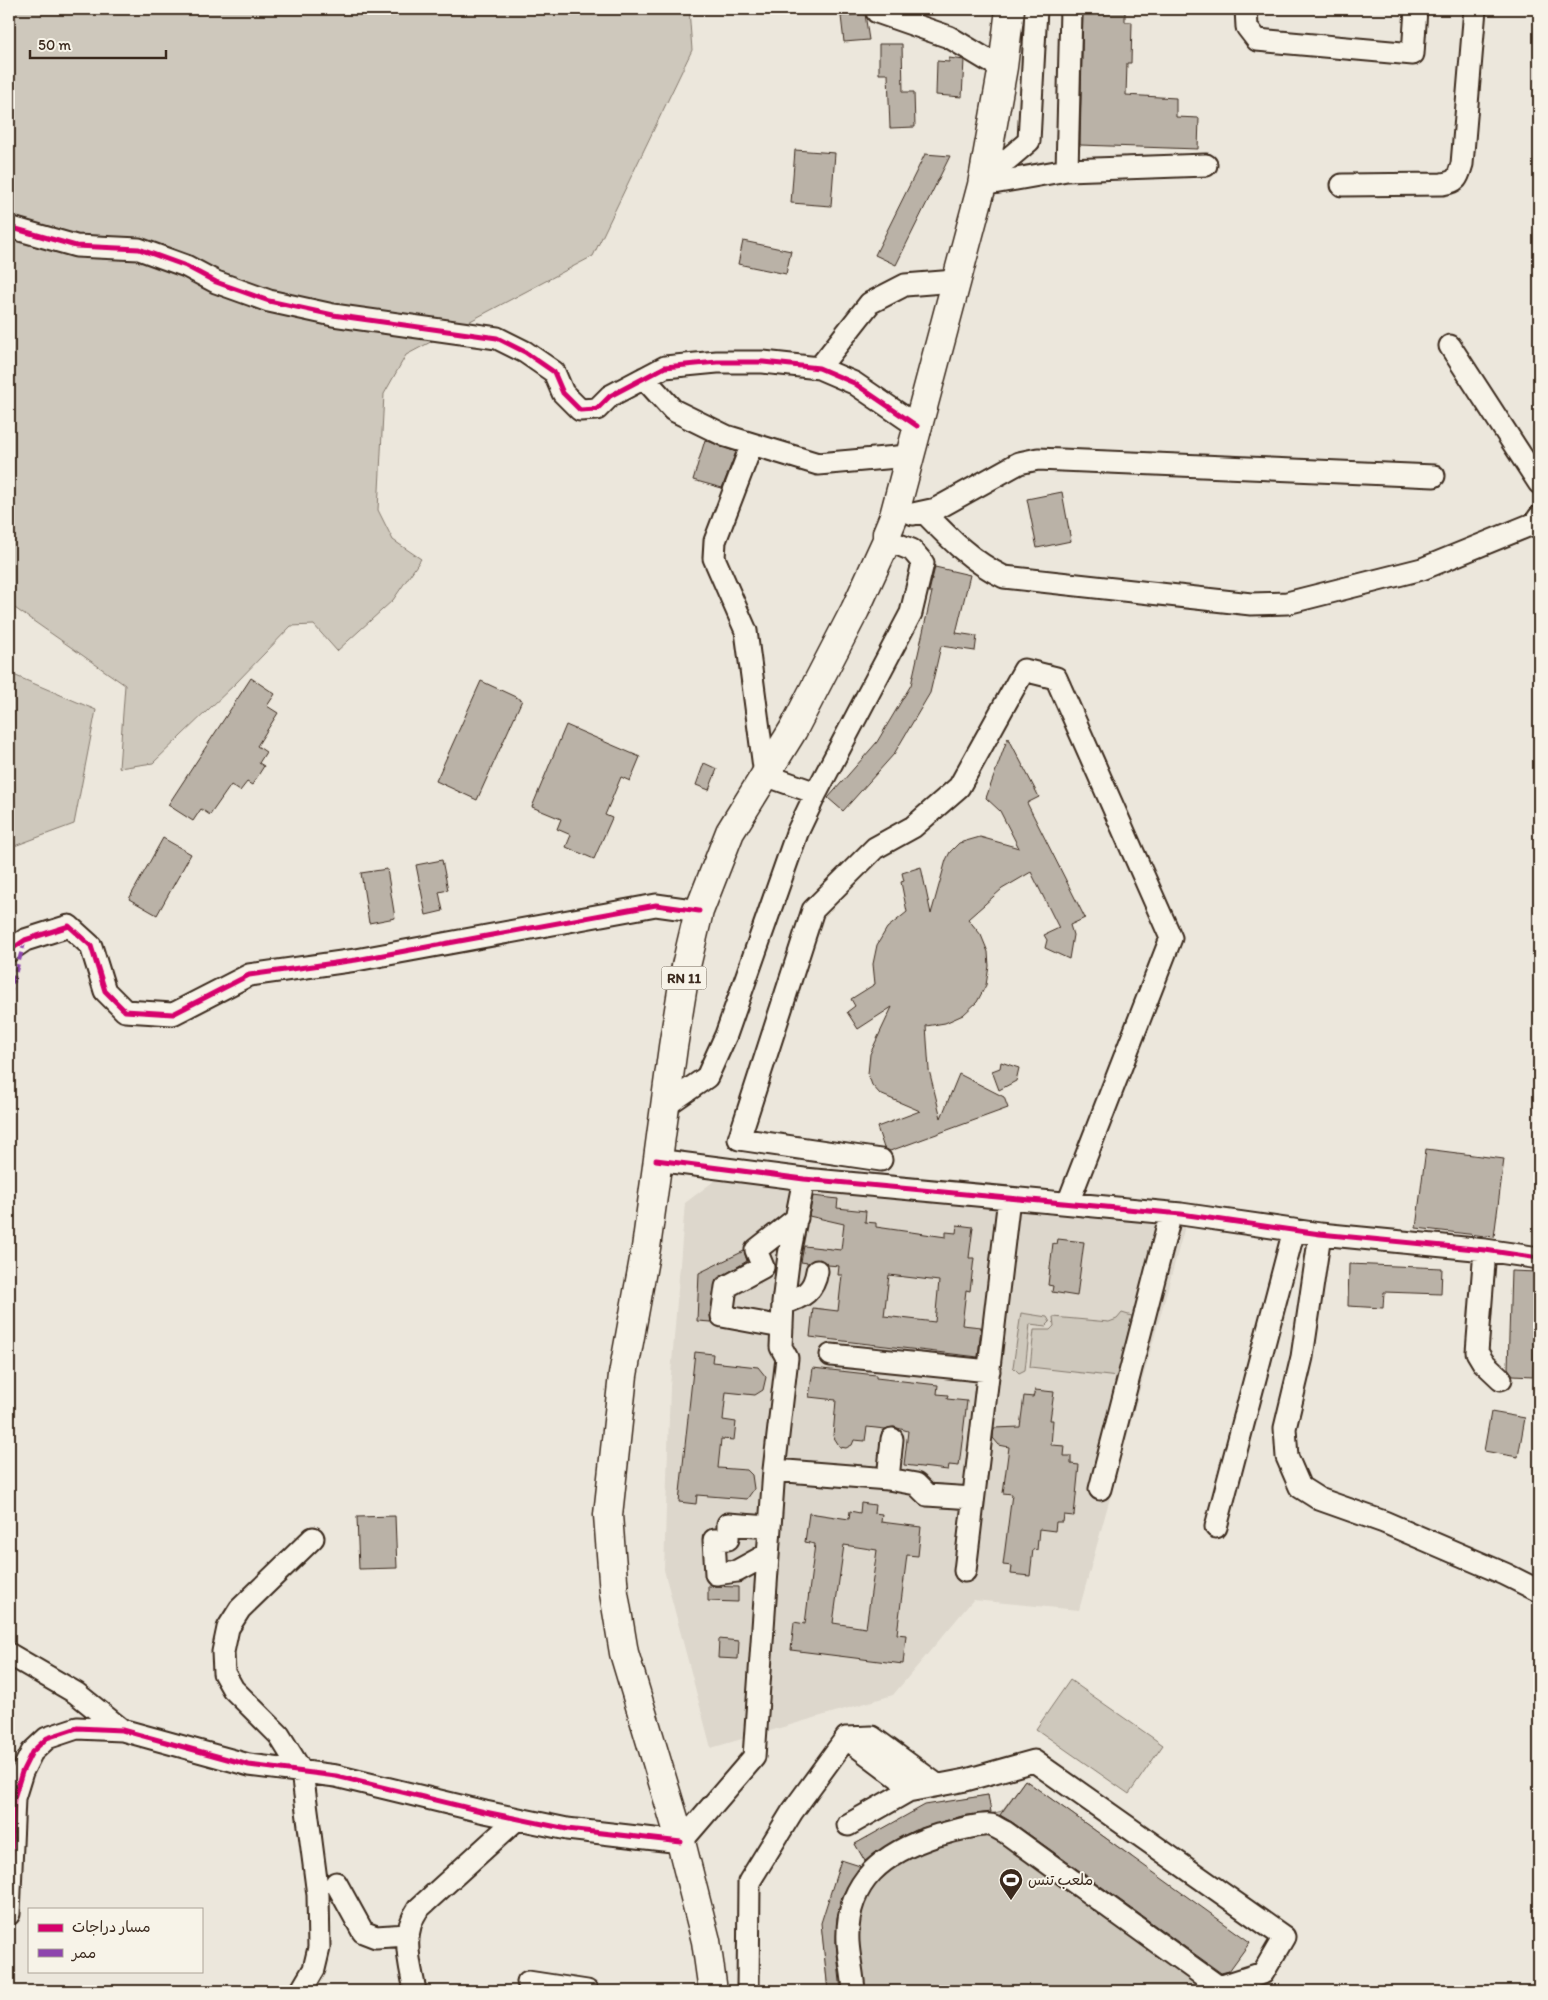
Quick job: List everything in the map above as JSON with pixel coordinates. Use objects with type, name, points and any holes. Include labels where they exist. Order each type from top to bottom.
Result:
[{"type":"main road","name":"RN 11","points":[[713,1991],[706,1941],[681,1842],[624,1653],[614,1593],[608,1515],[623,1375],[646,1248],[656,1160],[686,966],[699,911],[730,832],[793,730],[811,696],[890,528],[983,178],[1003,67],[1010,9]]},
{"type":"street","points":[[983,178],[1029,141],[1036,9]]},
{"type":"street","points":[[1066,170],[1071,9]]},
{"type":"street","points":[[1246,9],[1247,27],[1257,40],[1413,54],[1416,9]]},
{"type":"street","points":[[1342,185],[1442,184],[1453,182],[1458,178],[1462,164],[1475,9]]},
{"type":"street","points":[[877,12],[949,37],[989,61],[1003,67]]},
{"type":"street","points":[[983,178],[1066,170],[1206,165]]},
{"type":"street","points":[[9,227],[76,246],[139,249],[186,266],[216,282],[269,301],[334,315],[497,338],[525,352],[554,372],[563,393],[580,410],[597,409],[610,396],[665,367],[717,362],[763,362],[819,368],[854,383],[917,426]]},
{"type":"street","points":[[819,368],[870,303],[905,285],[955,281]]},
{"type":"street","points":[[1450,346],[1539,483]]},
{"type":"street","points":[[644,378],[673,410],[726,436],[818,464],[908,456]]},
{"type":"street","points":[[752,444],[714,541],[714,558],[746,631],[765,774],[816,793]]},
{"type":"street","points":[[665,1106],[707,1077],[726,1035],[797,832],[912,613],[923,563],[890,528],[950,502],[963,492],[1019,463],[1038,459],[1434,476]]},
{"type":"street","points":[[925,513],[956,546],[983,567],[1004,577],[1251,604],[1286,603],[1326,591],[1422,568],[1535,524],[1539,517]]},
{"type":"street","points":[[881,1160],[739,1139],[813,910],[875,848],[913,827],[959,787],[1024,670],[1056,678],[1171,938],[1068,1203]]},
{"type":"street","points":[[9,951],[25,940],[70,926],[92,946],[105,991],[125,1011],[173,1014],[249,975],[356,960],[656,905],[699,911]]},
{"type":"street","points":[[656,1160],[804,1179],[1171,1213],[1320,1234],[1485,1250],[1539,1258]]},
{"type":"street","points":[[9,1914],[14,1798],[32,1752],[47,1738],[77,1728],[122,1730],[249,1765],[336,1776],[567,1829],[681,1842],[754,1757],[770,1527],[780,1470],[787,1358],[781,1347],[783,1303],[789,1255],[804,1179]]},
{"type":"street","points":[[965,1571],[1009,1198]]},
{"type":"street","points":[[1100,1489],[1171,1213]]},
{"type":"street","points":[[782,1327],[722,1316],[726,1287],[763,1267],[756,1250],[797,1218]]},
{"type":"street","points":[[1216,1526],[1294,1230]]},
{"type":"street","points":[[1320,1234],[1302,1357],[1285,1428],[1287,1457],[1300,1487],[1319,1499],[1384,1522],[1505,1574],[1539,1591]]},
{"type":"street","points":[[1485,1250],[1477,1352],[1483,1362],[1501,1379]]},
{"type":"street","points":[[783,1303],[795,1300],[809,1290],[815,1284],[817,1270]]},
{"type":"street","points":[[831,1354],[989,1371]]},
{"type":"street","points":[[888,1479],[892,1439]]},
{"type":"street","points":[[780,1470],[888,1479],[916,1484],[927,1494],[973,1498]]},
{"type":"street","points":[[768,1554],[737,1571],[716,1574],[714,1540],[728,1539],[728,1524],[770,1527]]},
{"type":"street","points":[[301,1991],[314,1969],[319,1948],[318,1895],[302,1772],[279,1735],[233,1689],[224,1672],[223,1652],[228,1628],[240,1609],[313,1538]]},
{"type":"street","points":[[9,1654],[76,1693],[122,1730]]},
{"type":"street","points":[[846,1738],[872,1737],[937,1785]]},
{"type":"street","points":[[846,1738],[899,1778],[908,1791]]},
{"type":"street","points":[[748,1991],[749,1882],[792,1812],[846,1738]]},
{"type":"street","points":[[848,1825],[908,1791],[966,1780],[1034,1761],[1284,1937],[1263,1973],[1219,1987],[1005,1832],[990,1825],[931,1838],[891,1855],[870,1871],[859,1888],[850,1921],[848,1942],[854,1991]]},
{"type":"street","points":[[415,1991],[407,1935],[410,1919],[418,1909],[517,1819]]},
{"type":"street","points":[[336,1883],[363,1932],[376,1937],[407,1935]]},
{"type":"street","points":[[528,1982],[587,1991]]},
{"type":"shaded area","points":[[9,9],[689,9],[692,50],[593,256],[406,355],[384,394],[378,510],[393,540],[421,559],[393,600],[337,651],[314,625],[291,626],[236,683],[153,763],[119,768],[125,685],[9,604]]},
{"type":"shaded area","points":[[9,673],[96,710],[74,824],[9,848]]},
{"type":"shaded area","points":[[718,1178],[1185,1226],[1079,1610],[973,1600],[893,1695],[711,1748],[664,1570],[670,1387],[685,1203]]},
{"type":"shaded area","points":[[1021,1313],[1047,1317],[1050,1322],[1046,1326],[1030,1324],[1025,1370],[1019,1373],[1013,1367]]},
{"type":"shaded area","points":[[1122,1313],[1132,1316],[1118,1377],[1030,1367],[1034,1330],[1050,1330],[1054,1326],[1053,1317],[1109,1322],[1117,1319]]},
{"type":"shaded area","points":[[1070,1680],[1163,1745],[1129,1794],[1036,1729]]},
{"type":"shaded area","name":"ملعب تنس","points":[[1025,1780],[1132,1857],[1119,1874],[1250,1942],[1212,1991],[828,1991],[822,1930],[841,1928],[841,1924],[823,1918],[865,1861],[855,1844],[910,1814],[920,1830],[927,1825],[924,1806],[988,1795],[991,1814],[1002,1811]]},
{"type":"building","points":[[1083,9],[1125,9],[1125,22],[1132,22],[1131,63],[1127,63],[1126,95],[1176,98],[1176,117],[1199,118],[1198,149],[1080,145]]},
{"type":"building","points":[[865,14],[869,40],[844,42],[841,16]]},
{"type":"building","points":[[879,44],[902,44],[903,92],[914,92],[915,127],[890,128],[888,74],[879,74]]},
{"type":"building","points":[[949,58],[964,60],[962,97],[936,95],[937,61],[949,62]]},
{"type":"building","points":[[795,150],[835,153],[831,206],[791,203]]},
{"type":"building","points":[[925,154],[950,156],[896,265],[875,255]]},
{"type":"building","points":[[743,241],[791,251],[786,274],[738,264]]},
{"type":"building","points":[[705,440],[736,452],[722,488],[693,480]]},
{"type":"building","points":[[1062,492],[1071,541],[1037,548],[1027,499]]},
{"type":"building","points":[[935,567],[970,575],[956,633],[977,636],[975,651],[941,646],[930,693],[894,754],[843,811],[828,798],[877,742],[911,685],[932,592],[929,592]]},
{"type":"building","points":[[251,678],[275,694],[267,706],[278,713],[257,746],[266,752],[259,763],[264,766],[252,785],[247,782],[240,791],[231,785],[210,815],[201,809],[193,821],[168,805]]},
{"type":"building","points":[[481,681],[522,700],[477,800],[436,781]]},
{"type":"building","points":[[566,725],[640,757],[630,781],[621,777],[605,815],[612,818],[594,859],[566,847],[571,835],[557,829],[561,819],[532,807]]},
{"type":"building","points":[[1008,737],[1039,797],[1027,803],[1085,918],[1070,925],[1073,935],[1069,959],[1045,948],[1047,940],[1044,935],[1059,928],[1031,872],[1002,889],[968,919],[981,935],[988,952],[989,966],[986,985],[977,1002],[963,1015],[945,1023],[926,1026],[929,1070],[941,1118],[959,1074],[1004,1097],[1008,1108],[890,1151],[884,1148],[877,1127],[920,1111],[880,1094],[872,1085],[868,1074],[870,1054],[892,1007],[858,1029],[847,1012],[855,1006],[851,999],[875,984],[873,964],[877,945],[887,928],[907,912],[901,882],[904,881],[902,873],[921,867],[931,914],[946,860],[950,852],[959,843],[980,837],[1019,848],[1000,811],[986,798]]},
{"type":"building","points":[[704,763],[717,769],[709,790],[696,785]]},
{"type":"building","points":[[163,838],[191,854],[157,915],[129,899]]},
{"type":"building","points":[[442,860],[448,890],[439,892],[443,911],[426,915],[416,865]]},
{"type":"building","points":[[387,869],[395,918],[369,923],[361,873]]},
{"type":"building","points":[[1001,1062],[1019,1068],[1016,1081],[999,1090],[992,1071],[1000,1068]]},
{"type":"building","points":[[1426,1149],[1504,1159],[1494,1237],[1416,1228]]},
{"type":"building","points":[[813,1196],[838,1199],[837,1208],[866,1211],[865,1222],[876,1223],[876,1227],[946,1237],[946,1232],[956,1233],[957,1225],[973,1227],[969,1258],[974,1258],[970,1291],[966,1290],[962,1325],[981,1327],[978,1357],[810,1337],[813,1308],[838,1311],[842,1275],[838,1275],[839,1266],[828,1265],[820,1259],[808,1263],[801,1262],[804,1246],[841,1250],[844,1224],[809,1216]],"holes":[[[889,1275],[939,1281],[935,1322],[884,1316]]]},
{"type":"building","points":[[1058,1239],[1084,1242],[1077,1296],[1052,1292],[1053,1286],[1048,1285],[1053,1243],[1057,1244]]},
{"type":"building","points":[[744,1251],[747,1261],[716,1280],[710,1314],[711,1322],[697,1321],[699,1273]]},
{"type":"building","points":[[1349,1264],[1442,1268],[1441,1294],[1384,1292],[1383,1308],[1348,1306]]},
{"type":"building","points":[[1511,1271],[1537,1272],[1533,1376],[1513,1375],[1508,1368]]},
{"type":"building","points":[[695,1352],[713,1354],[712,1362],[758,1367],[766,1377],[763,1390],[755,1395],[726,1392],[723,1420],[736,1422],[734,1440],[721,1439],[718,1468],[747,1470],[752,1475],[754,1489],[747,1499],[697,1495],[696,1504],[679,1502]]},
{"type":"building","points":[[813,1368],[876,1375],[876,1378],[938,1385],[937,1394],[948,1395],[947,1399],[967,1401],[959,1466],[949,1465],[948,1470],[904,1465],[908,1431],[894,1427],[885,1429],[867,1427],[865,1441],[854,1440],[852,1445],[846,1448],[840,1447],[833,1436],[836,1400],[809,1397]]},
{"type":"building","points":[[1035,1390],[1054,1392],[1050,1420],[1053,1420],[1051,1445],[1065,1446],[1064,1456],[1071,1456],[1071,1464],[1079,1465],[1074,1516],[1064,1515],[1063,1522],[1056,1522],[1055,1531],[1039,1529],[1037,1550],[1033,1549],[1030,1576],[1011,1574],[1012,1566],[1003,1565],[1012,1494],[1003,1493],[1009,1447],[999,1445],[993,1438],[994,1428],[1020,1427],[1024,1396],[1033,1397]]},
{"type":"building","points":[[1491,1412],[1525,1418],[1518,1457],[1484,1451]]},
{"type":"building","points":[[861,1503],[875,1505],[874,1513],[882,1514],[881,1522],[921,1527],[918,1556],[907,1555],[897,1634],[906,1635],[903,1664],[791,1650],[794,1622],[805,1624],[815,1544],[805,1542],[809,1513],[849,1519],[850,1511],[860,1513]],"holes":[[[844,1545],[877,1550],[866,1628],[833,1623]]]},
{"type":"building","points":[[395,1516],[397,1568],[359,1569],[357,1517]]},
{"type":"building","points":[[708,1586],[738,1587],[738,1602],[708,1601]]},
{"type":"building","points":[[719,1639],[739,1641],[738,1659],[718,1658]]},
{"type":"building","points":[[1025,1780],[1250,1942],[1229,1971],[1221,1973],[1000,1815]]},
{"type":"building","points":[[988,1795],[991,1812],[962,1816],[915,1830],[895,1840],[865,1861],[855,1844],[925,1805]]},
{"type":"building","points":[[841,1860],[860,1866],[842,1896],[837,1918],[836,1943],[841,1991],[828,1991],[821,1923]]},
{"type":"marked path","points":[[9,995],[25,940]]},
{"type":"cycle path","points":[[9,227],[76,246],[139,249],[186,266],[216,282],[269,301],[333,315],[497,338],[525,352],[554,372],[563,393],[580,410],[597,409],[610,396],[665,367],[717,362],[763,362],[819,368],[854,383],[917,426]]},
{"type":"cycle path","points":[[9,951],[25,940],[69,926],[91,946],[105,991],[125,1011],[173,1014],[249,975],[356,960],[656,905],[699,911]]},
{"type":"cycle path","points":[[656,1160],[804,1179],[1181,1214],[1320,1234],[1485,1250],[1539,1258]]},
{"type":"cycle path","points":[[9,1914],[14,1798],[22,1772],[32,1752],[47,1738],[77,1728],[122,1730],[249,1765],[336,1776],[485,1812],[567,1829],[681,1842]]},
{"type":"place","name":"ملعب تنس","points":[[1011,1901]]}]
